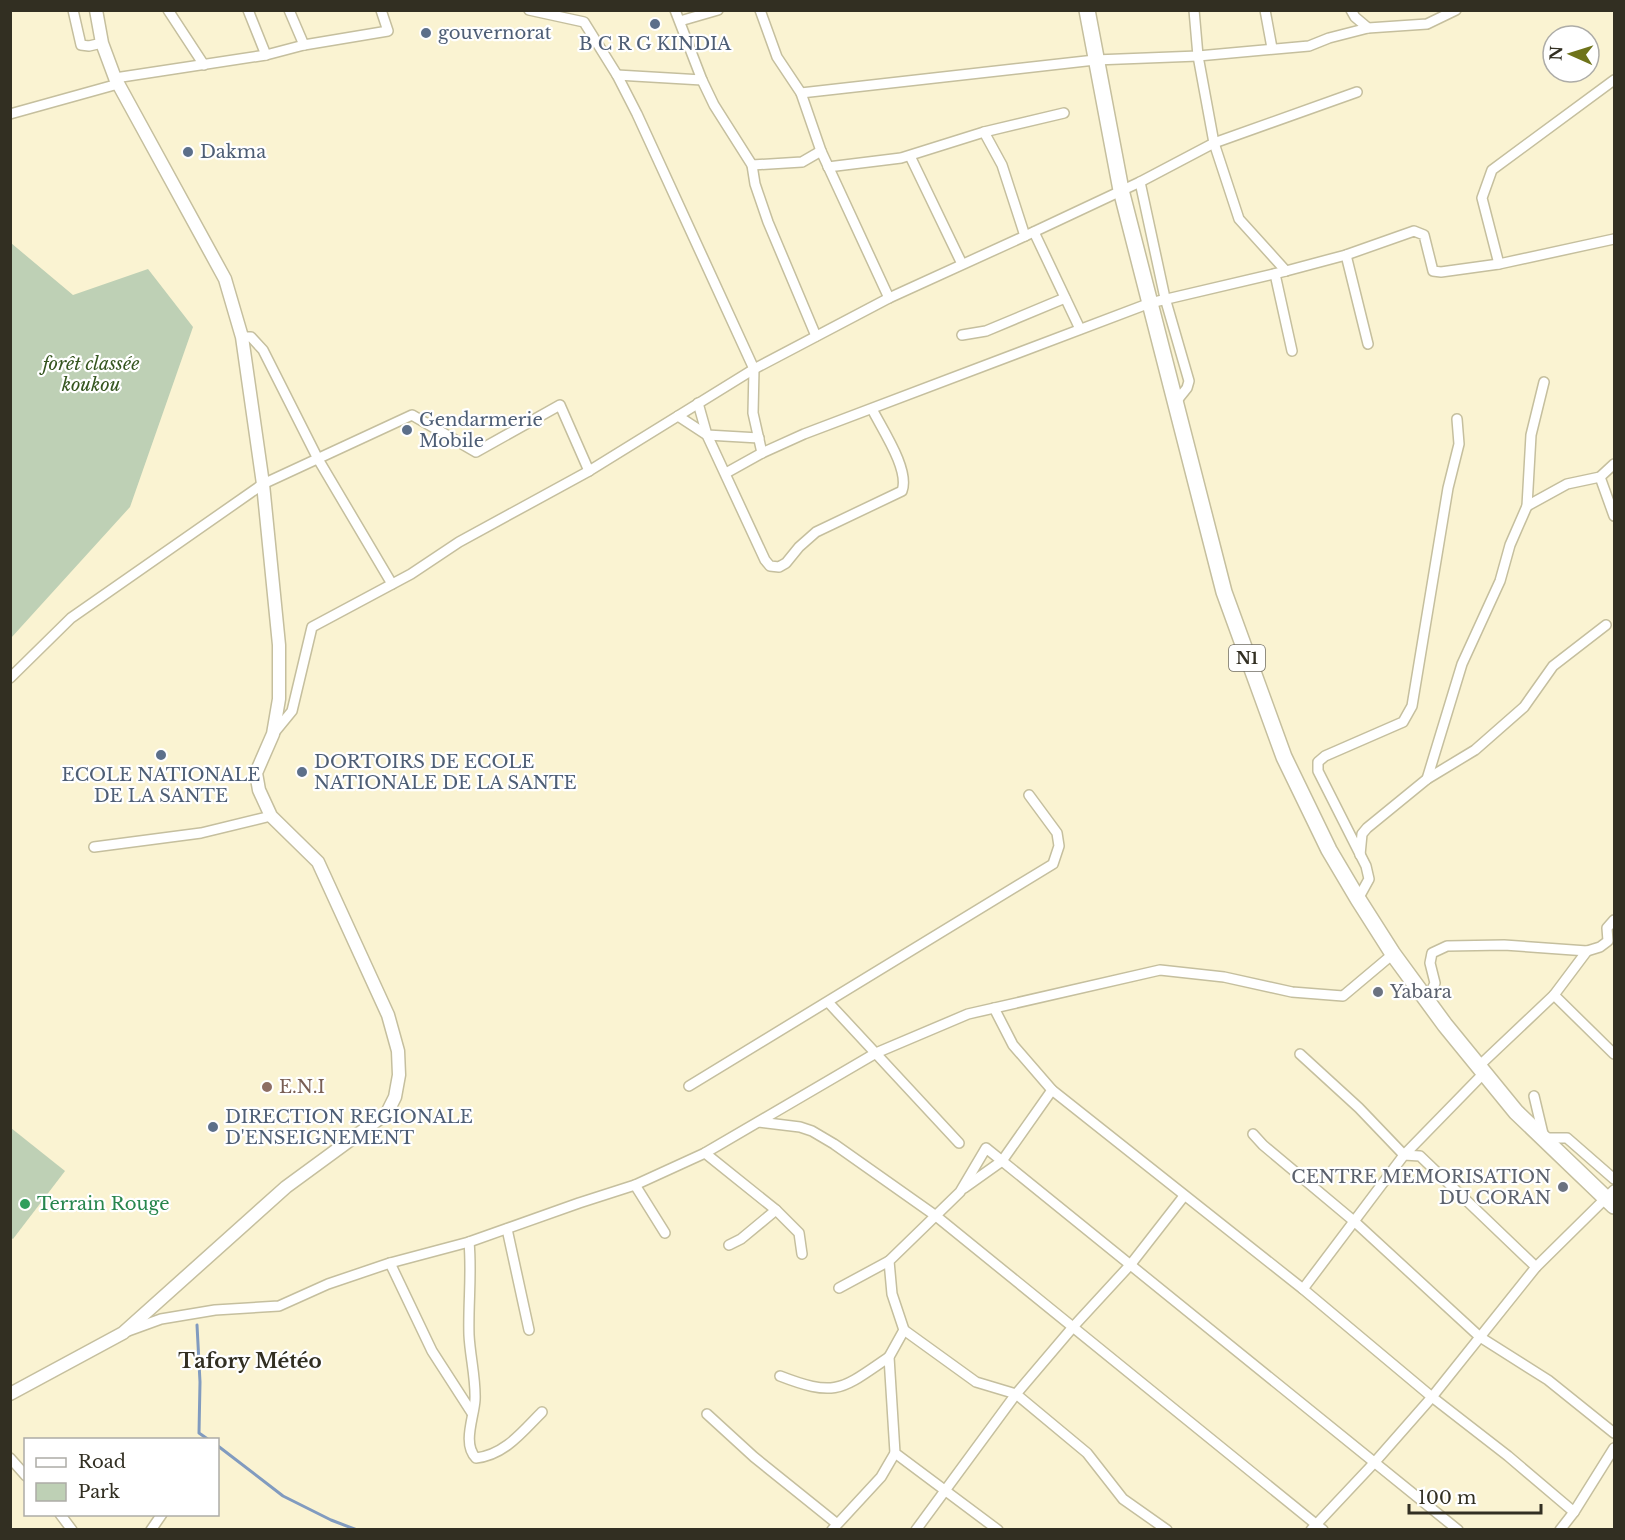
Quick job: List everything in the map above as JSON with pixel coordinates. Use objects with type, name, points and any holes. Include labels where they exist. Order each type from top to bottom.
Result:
[{"type":"highway","name":"N1","points":[[1087,10],[1121,190],[1224,592],[1284,757],[1329,850],[1358,899],[1393,954],[1445,1025],[1516,1112],[1612,1198]]},
{"type":"street","points":[[73,10],[81,45],[102,43]]},
{"type":"street","points":[[96,10],[102,43],[117,81],[225,279],[242,338],[263,484],[279,645],[279,699],[273,734],[256,773],[259,790],[271,816],[318,862],[388,1015],[398,1051],[399,1075],[395,1097],[387,1113],[286,1187],[123,1333]]},
{"type":"street","points":[[168,10],[204,64]]},
{"type":"street","points":[[248,10],[266,55]]},
{"type":"street","points":[[289,10],[304,45]]},
{"type":"street","points":[[10,114],[117,81],[388,31],[381,10]]},
{"type":"street","points":[[529,10],[584,22]]},
{"type":"street","points":[[578,10],[617,75],[669,180],[754,369],[753,413],[762,453]]},
{"type":"street","points":[[675,10],[714,105],[752,165],[755,184],[768,222],[816,336]]},
{"type":"street","points":[[680,21],[718,10]]},
{"type":"street","points":[[760,10],[777,57],[801,93],[821,151],[889,298]]},
{"type":"street","points":[[1194,10],[1198,56],[1214,143],[1239,219],[1286,271]]},
{"type":"street","points":[[1266,10],[1272,48]]},
{"type":"street","points":[[1352,10],[1355,17],[1368,28]]},
{"type":"street","points":[[801,93],[1095,60],[1198,56],[1309,46],[1329,38],[1368,28],[1427,24],[1456,10]]},
{"type":"street","points":[[617,75],[702,80]]},
{"type":"street","points":[[1499,264],[1482,198],[1492,170],[1614,80]]},
{"type":"street","points":[[273,734],[292,711],[312,627],[392,584],[459,542],[589,471],[754,369],[889,298],[1140,182],[1214,143],[1357,92]]},
{"type":"street","points":[[828,167],[910,156],[984,132],[1064,113]]},
{"type":"street","points":[[984,132],[1002,165],[1030,234],[1080,329]]},
{"type":"street","points":[[752,165],[801,162],[821,151]]},
{"type":"street","points":[[910,156],[962,264]]},
{"type":"street","points":[[1140,182],[1165,298],[1189,381],[1187,388],[1175,403]]},
{"type":"street","points":[[726,473],[804,434],[1150,303],[1346,255],[1414,231],[1424,235],[1433,270],[1441,272],[1499,264],[1614,239]]},
{"type":"street","points":[[1346,255],[1368,344]]},
{"type":"street","points":[[1275,274],[1292,351]]},
{"type":"street","points":[[962,335],[986,331],[1065,298]]},
{"type":"street","points":[[242,338],[251,337],[263,350],[318,459],[392,584]]},
{"type":"street","points":[[1427,778],[1462,664],[1500,581],[1510,545],[1527,506],[1531,435],[1544,382]]},
{"type":"street","points":[[698,404],[707,435],[765,560],[770,566],[779,567],[816,532],[902,491],[904,484],[900,466],[872,409]]},
{"type":"street","points":[[10,678],[71,618],[263,484],[412,415],[476,452],[560,405],[589,471]]},
{"type":"street","points":[[678,416],[707,435],[759,438]]},
{"type":"street","points":[[1358,899],[1369,879],[1366,866],[1318,771],[1318,762],[1325,756],[1403,722],[1412,706],[1448,488],[1459,444],[1457,419]]},
{"type":"street","points":[[1527,506],[1567,484],[1600,477],[1614,464]]},
{"type":"street","points":[[1600,477],[1614,516]]},
{"type":"street","points":[[1360,855],[1362,834],[1367,828],[1427,778],[1475,750],[1524,707],[1553,666],[1606,625]]},
{"type":"street","points":[[689,1086],[1053,864],[1059,846],[1057,833],[1029,795]]},
{"type":"street","points":[[94,847],[201,833],[271,816]]},
{"type":"street","points":[[1351,836],[1362,834]]},
{"type":"street","points":[[1427,1000],[1435,983],[1430,963],[1432,953],[1447,946],[1504,945],[1587,951],[1612,940],[1607,928],[1614,920]]},
{"type":"street","points":[[1303,1288],[1404,1155],[1481,1069],[1554,995],[1587,951]]},
{"type":"street","points":[[10,1394],[123,1333],[161,1319],[215,1310],[279,1306],[328,1284],[390,1263],[469,1242],[635,1185],[705,1153],[876,1053],[968,1014],[1160,970],[1224,976],[1292,992],[1343,996],[1393,954]]},
{"type":"street","points":[[1554,995],[1614,1054]]},
{"type":"street","points":[[828,1002],[959,1143]]},
{"type":"street","points":[[994,1008],[1013,1046],[1052,1090],[1303,1288],[1432,1397],[1508,1456],[1574,1512]]},
{"type":"street","points":[[1300,1054],[1359,1108],[1404,1155],[1420,1156],[1536,1267]]},
{"type":"street","points":[[838,1288],[888,1261],[960,1192],[1002,1161],[1052,1090]]},
{"type":"street","points":[[1534,1096],[1544,1138],[1567,1138],[1614,1179]]},
{"type":"street","points":[[759,1122],[800,1127],[812,1131],[936,1216],[1317,1528],[1432,1397],[1536,1267],[1612,1198]]},
{"type":"street","points":[[1253,1134],[1355,1222],[1480,1337],[1548,1380],[1614,1433]]},
{"type":"street","points":[[960,1192],[986,1148],[1458,1530]]},
{"type":"street","points":[[705,1153],[776,1210],[798,1233],[802,1254]]},
{"type":"street","points":[[635,1185],[665,1233]]},
{"type":"street","points":[[916,1530],[1017,1394],[1073,1327],[1131,1264],[1184,1196]]},
{"type":"street","points":[[729,1245],[741,1239],[776,1210]]},
{"type":"street","points":[[507,1229],[530,1330]]},
{"type":"street","points":[[469,1242],[471,1268],[469,1336],[475,1401],[469,1426],[472,1454],[476,1458],[487,1457],[509,1446],[542,1412]]},
{"type":"street","points":[[888,1261],[892,1294],[904,1330],[976,1382],[1017,1394],[1087,1453],[1123,1500],[1167,1530]]},
{"type":"street","points":[[390,1263],[432,1351],[471,1413]]},
{"type":"street","points":[[780,1376],[826,1389],[847,1386],[889,1357],[904,1330]]},
{"type":"street","points":[[707,1414],[834,1526],[881,1477],[896,1453],[889,1357]]},
{"type":"street","points":[[1560,1530],[1614,1448]]},
{"type":"street","points":[[896,1453],[998,1530]]},
{"type":"street","points":[[10,1458],[24,1474]]},
{"type":"street","points":[[151,1530],[161,1516]]},
{"type":"street","points":[[57,1530],[62,1517]]},
{"type":"street","points":[[62,1517],[72,1530]]},
{"type":"green space","name":"forêt classée koukou","points":[[11,243],[73,295],[148,269],[193,327],[130,507],[11,638]]},
{"type":"green space","name":"Terrain Rouge","points":[[11,1128],[65,1171],[13,1239],[10,1237]]},
{"type":"waterway","points":[[197,1325],[200,1382],[199,1433],[206,1438]]},
{"type":"waterway","points":[[219,1447],[283,1496],[357,1530]]},
{"type":"place","name":"B C R G KINDIA","points":[[655,24]]},
{"type":"place","name":"gouvernorat","points":[[426,33]]},
{"type":"place","name":"Dakma","points":[[188,152]]},
{"type":"place","name":"Gendarmerie Mobile","points":[[407,430]]},
{"type":"place","name":"ECOLE NATIONALE DE LA SANTE","points":[[161,755]]},
{"type":"place","name":"DORTOIRS DE ECOLE NATIONALE DE LA SANTE","points":[[302,772]]},
{"type":"place","name":"Yabara","points":[[1378,992]]},
{"type":"place","name":"E.N.I","points":[[267,1087]]},
{"type":"place","name":"DIRECTION REGIONALE D'ENSEIGNEMENT","points":[[213,1127]]},
{"type":"place","name":"CENTRE MEMORISATION DU CORAN","points":[[1563,1187]]},
{"type":"place","name":"Terrain Rouge","points":[[25,1204]]},
{"type":"district","name":"Tafory Météo","points":[[250,1361]]}]
